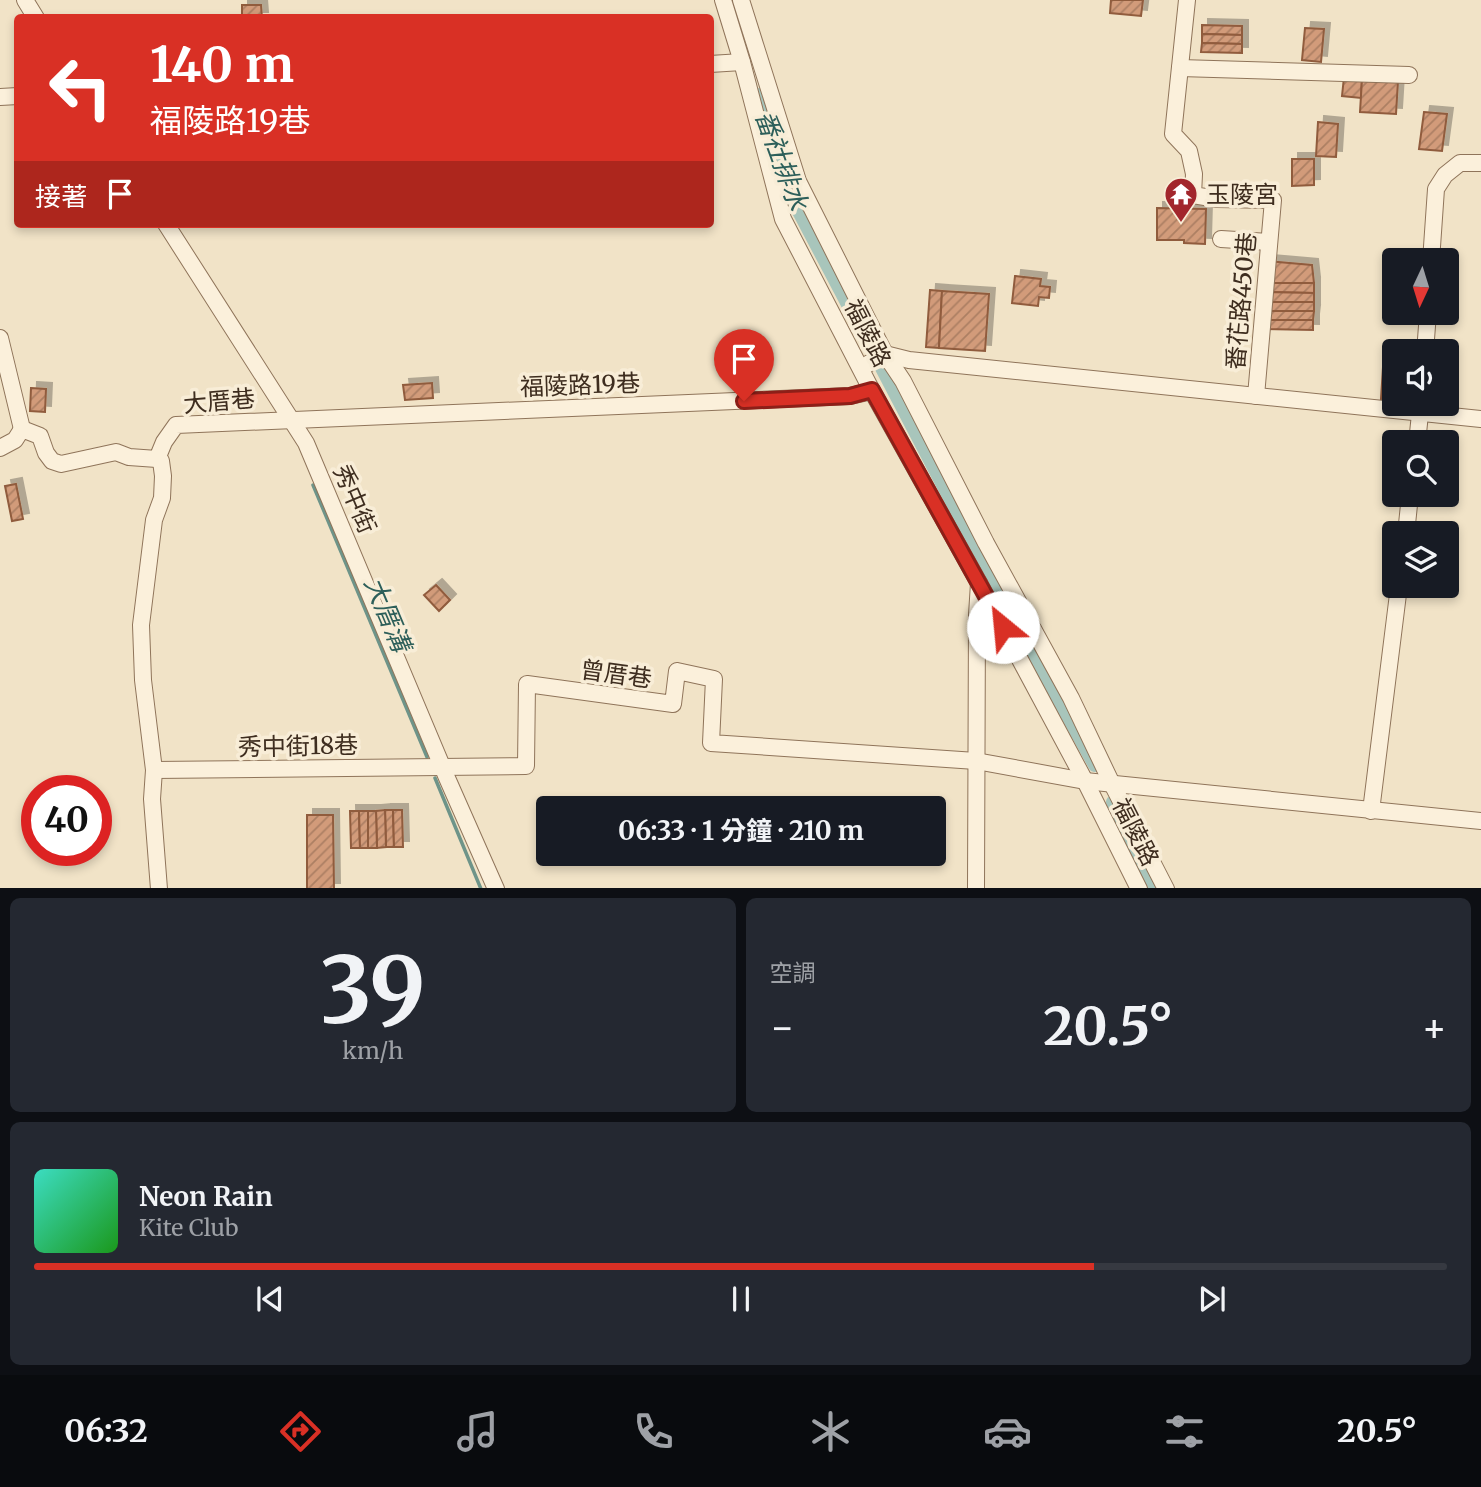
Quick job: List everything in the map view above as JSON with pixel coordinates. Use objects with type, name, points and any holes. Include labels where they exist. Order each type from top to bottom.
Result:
[{"type":"street","name":"福陵路","points":[[723,0],[783,219],[872,390],[1085,781],[1139,888]]},
{"type":"street","points":[[741,0],[798,181],[885,355],[903,381],[986,543],[1071,698],[1166,888]]},
{"type":"street","name":"番花路450巷","points":[[1187,0],[1173,134],[1189,151],[1194,174],[1193,195],[1217,199],[1273,200],[1256,396]]},
{"type":"street","points":[[714,64],[742,62]]},
{"type":"street","points":[[1180,68],[1409,75]]},
{"type":"street","points":[[1432,248],[1436,190],[1445,175],[1460,163],[1481,163]]},
{"type":"street","name":"秀中街","points":[[169,228],[306,443],[496,888]]},
{"type":"street","points":[[1221,239],[1269,242]]},
{"type":"street","points":[[0,338],[22,429],[15,440],[0,448]]},
{"type":"street","points":[[861,368],[885,355],[909,360],[1256,396],[1382,406]]},
{"type":"street","name":"福陵路19巷","points":[[290,419],[850,396],[872,390]]},
{"type":"street","points":[[1459,415],[1481,419]]},
{"type":"street","name":"大厝巷","points":[[157,459],[164,442],[176,425],[290,419]]},
{"type":"street","points":[[22,429],[40,436],[46,453],[52,461],[61,464],[116,452],[129,457],[161,461],[162,498],[154,520],[141,625],[143,680],[155,770],[152,799],[159,888]]},
{"type":"street","points":[[976,888],[979,583]]},
{"type":"street","points":[[1371,811],[1398,598]]},
{"type":"street","name":"曾厝巷","points":[[443,767],[526,766],[527,684],[673,704],[677,671],[714,679],[711,743],[976,761],[1085,781],[1481,821]]},
{"type":"street","name":"秀中街18巷","points":[[155,770],[443,767]]},
{"type":"building","points":[[1111,0],[1143,0],[1141,16],[1110,13]]},
{"type":"building","points":[[242,5],[261,5],[262,14],[242,14]]},
{"type":"building","points":[[1202,25],[1242,26],[1242,35],[1202,34]]},
{"type":"building","points":[[1305,28],[1324,29],[1321,62],[1302,60]]},
{"type":"building","points":[[1202,34],[1242,35],[1242,44],[1202,43]]},
{"type":"building","points":[[1202,43],[1242,44],[1242,53],[1201,52]]},
{"type":"building","points":[[1344,77],[1362,79],[1361,98],[1342,96]]},
{"type":"building","points":[[1362,79],[1398,81],[1396,114],[1360,112]]},
{"type":"building","points":[[1424,112],[1447,114],[1442,151],[1419,149]]},
{"type":"building","points":[[1318,122],[1338,124],[1336,157],[1316,156]]},
{"type":"building","points":[[1292,159],[1314,159],[1314,185],[1292,186]]},
{"type":"building","name":"玉陵宮","points":[[1157,208],[1206,209],[1205,244],[1184,243],[1184,240],[1157,240]]},
{"type":"building","points":[[1267,261],[1312,265],[1314,283],[1265,283]]},
{"type":"building","points":[[1015,276],[1041,279],[1040,286],[1050,287],[1049,298],[1039,297],[1038,306],[1012,303]]},
{"type":"building","points":[[1265,283],[1314,283],[1314,293],[1265,292]]},
{"type":"building","points":[[930,290],[942,291],[939,348],[926,347]]},
{"type":"building","points":[[942,291],[989,294],[985,351],[939,348]]},
{"type":"building","points":[[1265,292],[1314,293],[1314,302],[1265,302]]},
{"type":"building","points":[[1265,302],[1314,302],[1314,311],[1265,311]]},
{"type":"building","points":[[1265,311],[1314,311],[1313,320],[1265,320]]},
{"type":"building","points":[[1265,320],[1313,320],[1313,330],[1265,329]]},
{"type":"building","points":[[432,383],[433,398],[405,400],[403,385]]},
{"type":"building","points":[[31,388],[46,389],[45,412],[30,411]]},
{"type":"building","points":[[16,484],[23,519],[12,521],[5,486]]},
{"type":"building","points":[[436,585],[450,600],[439,611],[424,595]]},
{"type":"building","points":[[385,810],[393,810],[394,847],[386,847]]},
{"type":"building","points":[[385,810],[386,847],[377,848],[376,811]]},
{"type":"building","points":[[393,810],[402,810],[403,847],[394,847]]},
{"type":"building","points":[[350,811],[359,811],[360,848],[351,848]]},
{"type":"building","points":[[359,811],[368,811],[368,848],[360,848]]},
{"type":"building","points":[[368,811],[376,811],[377,848],[368,848]]},
{"type":"building","points":[[307,815],[333,815],[334,888],[307,888]]},
{"type":"waterway","name":"番社排水","points":[[758,95],[784,183],[872,350]]},
{"type":"waterway","name":"番社排水","points":[[882,368],[999,592],[1095,765]]},
{"type":"waterway","name":"大厝溝","points":[[313,485],[427,757]]},
{"type":"waterway","name":"大厝溝","points":[[435,778],[481,888]]},
{"type":"waterway","name":"番社排水","points":[[1113,802],[1155,888]]},
{"type":"place","name":"玉陵宮","points":[[1181,224]]},
{"type":"route","points":[[744,401],[850,396],[872,390],[1003,627]]}]
